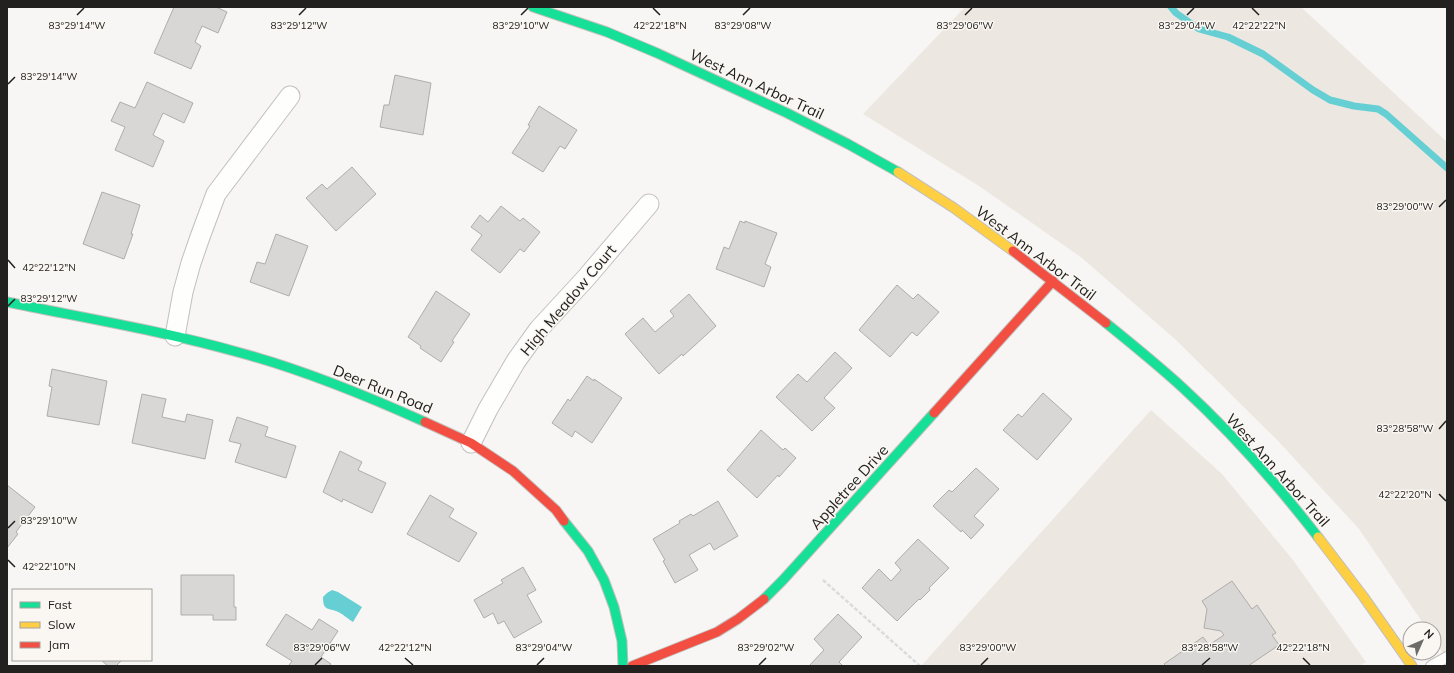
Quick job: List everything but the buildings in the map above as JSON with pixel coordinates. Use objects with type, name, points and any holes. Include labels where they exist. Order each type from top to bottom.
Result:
[{"type":"street","name":"West Ann Arbor Trail","points":[[533,7],[618,36],[799,118],[875,159],[935,195],[977,225],[1053,282],[1152,360],[1185,390],[1267,475],[1333,554],[1382,621],[1412,666]]},
{"type":"street","points":[[175,336],[184,292],[192,263],[216,194],[290,96]]},
{"type":"street","name":"High Meadow Court","points":[[472,443],[488,408],[516,361],[539,328],[586,278],[649,204]]},
{"type":"street","name":"Appletree Drive","points":[[632,666],[717,632],[765,598],[1053,282]]},
{"type":"street","name":"Deer Run Road","points":[[7,302],[175,336],[242,353],[330,382],[380,402],[472,443],[513,471],[556,510],[588,551],[604,580],[614,607],[622,641],[624,666]]},
{"type":"lane","points":[[1431,666],[1447,657]]},
{"type":"path","points":[[823,580],[920,666]]},
{"type":"shaded area","points":[[965,7],[1301,7],[1447,142],[1447,660],[1442,652],[1442,621],[1422,621],[1359,529],[1279,442],[1176,340],[1082,258],[979,186],[863,114]]},
{"type":"shaded area","points":[[1151,410],[1222,474],[1293,560],[1366,662],[1359,666],[921,666]]},
{"type":"water","points":[[332,590],[338,592],[362,607],[353,622],[340,613],[326,608],[323,597]]},
{"type":"waterway","points":[[1171,7],[1176,13],[1199,29],[1228,37],[1263,54],[1313,90],[1330,100],[1354,106],[1378,109],[1386,114],[1447,168]]},
{"type":"traffic: fast","points":[[533,7],[607,32],[657,53],[787,113],[848,144],[898,172]]},
{"type":"traffic: fast","points":[[7,302],[154,331],[265,360],[334,384],[425,422]]},
{"type":"traffic: fast","points":[[1106,323],[1174,379],[1219,423],[1270,478],[1318,537]]},
{"type":"traffic: fast","points":[[764,599],[783,580],[934,413]]},
{"type":"traffic: fast","points":[[564,521],[588,551],[604,580],[614,607],[622,641],[623,666]]},
{"type":"traffic: slow","points":[[898,172],[954,208],[1013,251]]},
{"type":"traffic: slow","points":[[1318,537],[1363,596],[1412,666]]},
{"type":"traffic: jam","points":[[1013,251],[1106,323]]},
{"type":"traffic: jam","points":[[934,413],[1053,281]]},
{"type":"traffic: jam","points":[[425,422],[471,443],[513,471],[556,510],[564,521]]},
{"type":"traffic: jam","points":[[632,666],[717,632],[738,619],[764,599]]}]
